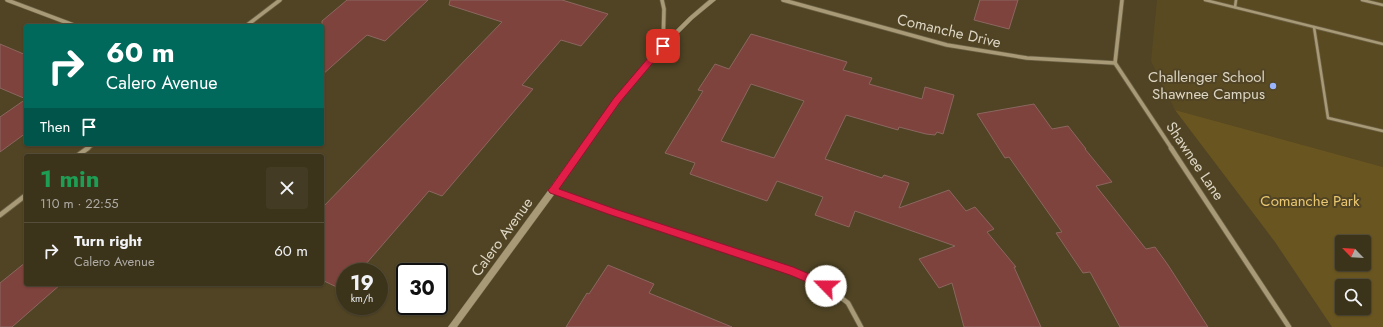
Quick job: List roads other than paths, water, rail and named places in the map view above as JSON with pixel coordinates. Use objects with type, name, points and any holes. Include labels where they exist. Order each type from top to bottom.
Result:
[{"type":"street","points":[[6,0],[71,24]]},
{"type":"street","points":[[249,24],[280,0]]},
{"type":"street","points":[[662,0],[664,9],[663,46]]},
{"type":"street","name":"Calero Avenue","points":[[452,327],[617,100],[663,46],[691,18],[714,0]]},
{"type":"street","name":"Comanche Drive","points":[[783,0],[948,45],[1027,58],[1115,62]]},
{"type":"street","points":[[1115,62],[1122,0]]},
{"type":"street","name":"Shawnee Lane","points":[[1115,62],[1262,283],[1289,327]]},
{"type":"street","points":[[80,154],[90,146]]},
{"type":"street","points":[[553,190],[612,212],[793,272],[826,286],[848,303],[861,327]]},
{"type":"street","points":[[0,215],[24,197]]},
{"type":"lane","points":[[1205,0],[1383,44]]},
{"type":"lane","points":[[1235,7],[1236,0]]},
{"type":"lane","points":[[1362,0],[1383,5]]},
{"type":"lane","points":[[1314,27],[1328,118],[1383,131]]},
{"type":"place","name":"Challenger School Shawnee Campus","points":[[1273,86]]},
{"type":"park label","name":"Comanche Park","points":[[1310,201]]}]
